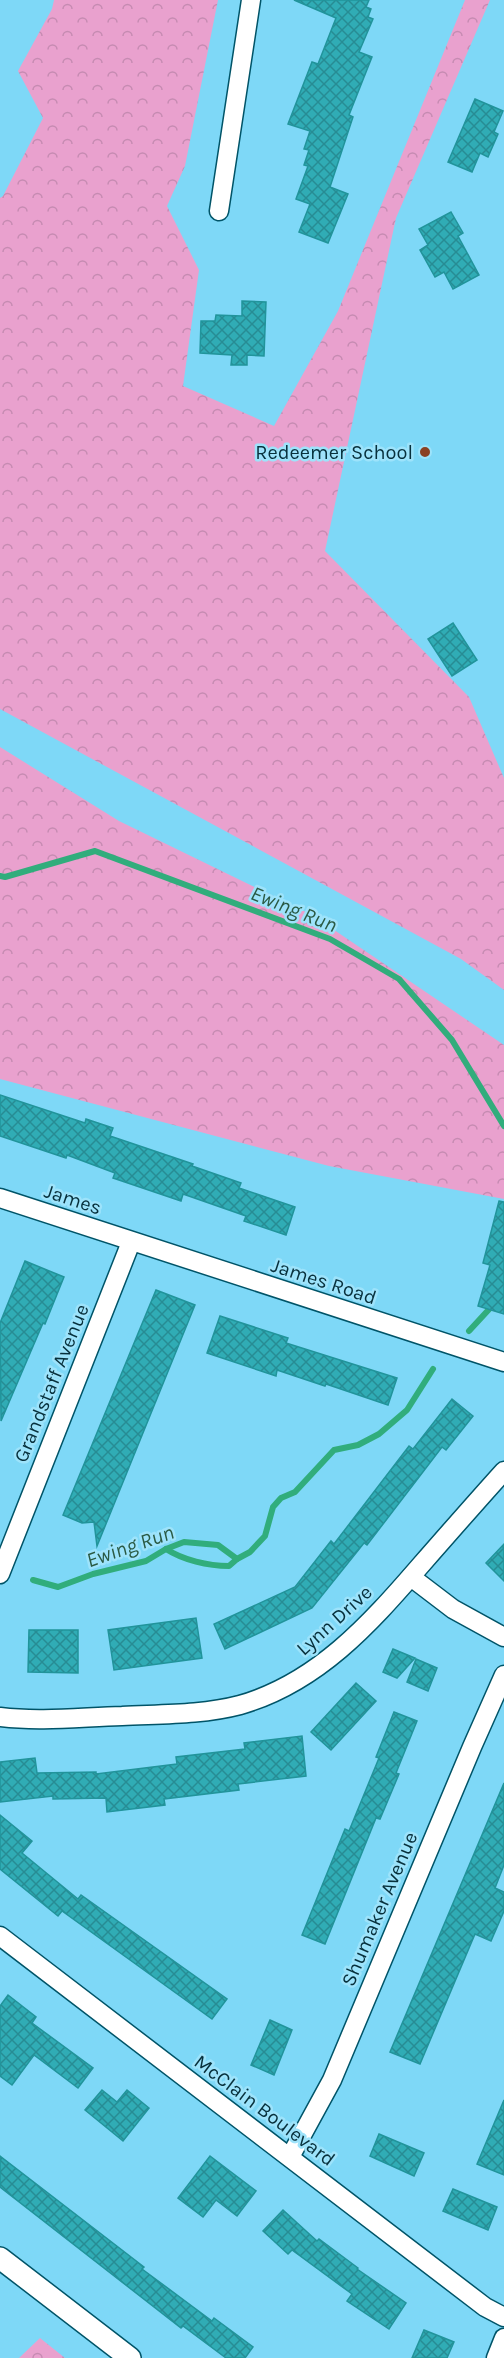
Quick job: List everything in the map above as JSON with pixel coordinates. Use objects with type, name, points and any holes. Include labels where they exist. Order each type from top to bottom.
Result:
[{"type":"street","points":[[219,211],[251,0]]},
{"type":"street","name":"James","points":[[0,1198],[131,1242]]},
{"type":"street","name":"James Road","points":[[131,1242],[504,1362]]},
{"type":"street","name":"Grandstaff Avenue","points":[[0,1574],[131,1242]]},
{"type":"street","name":"Lynn Drive","points":[[0,1717],[46,1718],[213,1710],[266,1696],[297,1682],[336,1654],[376,1616],[504,1471]]},
{"type":"street","points":[[411,1577],[453,1609],[504,1637]]},
{"type":"street","name":"Shumaker Avenue","points":[[290,2157],[332,2079],[504,1676]]},
{"type":"street","name":"McClain Boulevard","points":[[0,1936],[486,2307],[504,2317]]},
{"type":"street","points":[[0,2258],[130,2358]]},
{"type":"street","points":[[496,2358],[504,2338]]},
{"type":"green space","points":[[54,0],[218,0],[185,166],[167,206],[199,270],[183,386],[274,426],[338,311],[465,0],[490,0],[396,218],[325,551],[469,697],[504,778],[504,990],[461,959],[0,709],[0,198],[43,118],[18,71],[52,9]]},
{"type":"green space","points":[[0,747],[119,821],[312,915],[504,1045],[504,1199],[329,1166],[0,1079]]},
{"type":"green space","points":[[40,2338],[65,2358],[19,2358]]},
{"type":"building","points":[[294,0],[369,0],[366,7],[371,9],[368,17],[373,19],[359,52],[372,57],[349,115],[353,117],[330,187],[348,194],[328,243],[299,232],[310,204],[296,199],[308,166],[304,165],[309,150],[304,149],[310,131],[288,124],[312,62],[318,64],[336,18]]},
{"type":"building","points":[[475,99],[503,111],[494,132],[498,134],[488,157],[480,153],[472,172],[448,162]]},
{"type":"building","points":[[451,212],[463,233],[458,236],[479,275],[453,289],[444,272],[435,277],[420,250],[428,245],[419,229]]},
{"type":"building","points":[[242,301],[266,302],[264,356],[247,355],[247,365],[231,365],[232,355],[200,353],[201,321],[215,321],[216,315],[242,316]]},
{"type":"building","points":[[453,623],[477,660],[452,676],[428,639]]},
{"type":"building","points":[[0,1095],[85,1123],[86,1119],[113,1128],[110,1136],[193,1164],[192,1166],[241,1183],[239,1188],[295,1207],[286,1235],[244,1221],[246,1216],[183,1194],[181,1201],[113,1178],[115,1173],[67,1155],[66,1158],[0,1136]]},
{"type":"building","points":[[499,1201],[504,1202],[504,1314],[478,1306],[490,1265],[483,1263]]},
{"type":"building","points":[[25,1261],[64,1277],[1,1421],[0,1323]]},
{"type":"building","points":[[156,1290],[195,1305],[97,1546],[94,1522],[82,1523],[63,1515]]},
{"type":"building","points":[[220,1316],[288,1338],[286,1343],[397,1378],[388,1405],[326,1384],[325,1386],[277,1370],[276,1376],[207,1353]]},
{"type":"building","points":[[452,1399],[473,1416],[446,1450],[442,1447],[367,1545],[364,1543],[312,1608],[225,1649],[214,1624],[295,1587],[331,1541],[334,1544],[409,1446],[413,1449]]},
{"type":"building","points":[[504,1544],[504,1581],[486,1563]]},
{"type":"building","points":[[196,1618],[202,1658],[114,1670],[108,1630]]},
{"type":"building","points":[[29,1630],[78,1630],[78,1673],[28,1672]]},
{"type":"building","points":[[393,1649],[415,1658],[397,1678],[383,1672]]},
{"type":"building","points":[[416,1659],[437,1668],[428,1691],[407,1682]]},
{"type":"building","points":[[356,1683],[376,1701],[331,1750],[311,1732]]},
{"type":"building","points":[[394,1712],[417,1721],[396,1773],[399,1774],[380,1819],[376,1818],[325,1944],[302,1935],[345,1829],[349,1831],[379,1758],[376,1757]]},
{"type":"building","points":[[302,1736],[306,1776],[238,1784],[239,1790],[164,1799],[165,1805],[107,1812],[106,1798],[53,1799],[53,1796],[0,1802],[0,1762],[35,1758],[37,1773],[96,1772],[96,1774],[177,1764],[176,1757],[245,1749],[244,1743]]},
{"type":"building","points":[[504,1783],[504,1865],[495,1888],[504,1892],[504,1911],[491,1941],[475,1934],[420,2064],[390,2052]]},
{"type":"building","points":[[0,1815],[32,1841],[22,1853],[78,1899],[81,1895],[227,1999],[212,2019],[62,1911],[58,1916],[0,1869]]},
{"type":"building","points":[[8,1995],[36,2017],[32,2023],[93,2068],[78,2088],[34,2055],[12,2085],[0,2076],[0,2006]]},
{"type":"building","points":[[270,2020],[292,2030],[274,2075],[251,2065]]},
{"type":"building","points":[[102,2090],[117,2102],[127,2090],[149,2108],[123,2141],[85,2110]]},
{"type":"building","points":[[504,2100],[504,2175],[477,2164]]},
{"type":"building","points":[[379,2134],[424,2153],[414,2176],[370,2156]]},
{"type":"building","points":[[0,2156],[144,2267],[142,2269],[212,2321],[214,2318],[253,2347],[245,2358],[226,2358],[183,2326],[181,2328],[0,2187]]},
{"type":"building","points":[[210,2156],[256,2191],[237,2216],[216,2200],[203,2217],[178,2198]]},
{"type":"building","points":[[453,2189],[497,2207],[488,2230],[443,2211]]},
{"type":"building","points":[[283,2210],[317,2241],[319,2239],[406,2303],[389,2329],[347,2301],[352,2294],[292,2250],[288,2254],[263,2231]]},
{"type":"building","points":[[424,2330],[454,2342],[447,2358],[412,2358]]},
{"type":"waterway","name":"Ewing Run","points":[[0,876],[5,877],[95,851],[330,939],[399,979],[452,1040],[504,1126]]},
{"type":"waterway","name":"Ewing Run","points":[[469,1331],[504,1293]]},
{"type":"waterway","name":"Ewing Run","points":[[33,1580],[58,1587],[93,1574],[146,1561],[184,1542],[218,1545],[237,1559],[250,1552],[265,1536],[273,1507],[281,1498],[295,1492],[334,1450],[358,1445],[379,1434],[407,1410],[433,1369]]},
{"type":"waterway","points":[[166,1549],[196,1562],[213,1565],[229,1566],[237,1559]]},
{"type":"place","name":"Redeemer School","points":[[425,452]]}]
